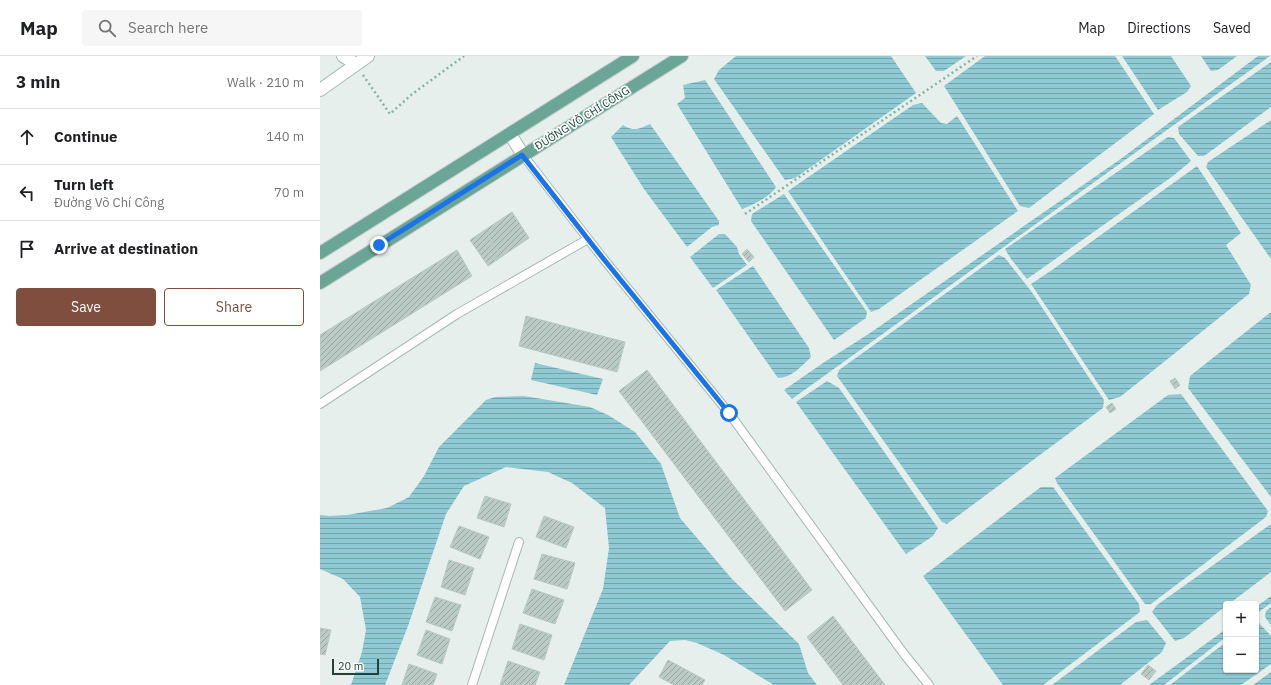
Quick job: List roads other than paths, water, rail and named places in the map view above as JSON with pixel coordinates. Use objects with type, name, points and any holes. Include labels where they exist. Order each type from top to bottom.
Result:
[{"type":"main road","points":[[320,252],[633,56]]},
{"type":"main road","name":"ĐƯỜNG VÕ CHÍ CÔNG","points":[[320,283],[682,56]]},
{"type":"street","points":[[343,56],[356,64]]},
{"type":"street","points":[[320,90],[368,56]]},
{"type":"street","points":[[510,134],[522,155]]},
{"type":"lane","points":[[522,155],[729,413],[904,654],[929,685]]},
{"type":"lane","points":[[320,404],[457,314],[588,239]]},
{"type":"lane","points":[[472,685],[519,542]]},
{"type":"water","points":[[736,56],[891,56],[916,93],[795,178],[785,180],[714,79],[719,70]]},
{"type":"water","points":[[925,56],[966,56],[944,71],[936,71]]},
{"type":"water","points":[[985,56],[1115,56],[1154,114],[1029,208],[1020,206],[944,86]]},
{"type":"water","points":[[1122,56],[1171,56],[1191,86],[1187,92],[1158,110]]},
{"type":"water","points":[[1201,56],[1237,56],[1218,70],[1211,71]]},
{"type":"water","points":[[1258,56],[1270,56],[792,399],[784,390],[870,333],[1122,158]]},
{"type":"water","points":[[1271,62],[1271,107],[1204,156],[1198,156],[1179,134],[1178,127]]},
{"type":"water","points":[[705,80],[776,187],[766,197],[742,209],[677,104],[685,98],[683,85]]},
{"type":"water","points":[[922,103],[941,123],[947,124],[957,116],[1018,211],[879,309],[871,312],[788,191],[913,105]]},
{"type":"water","points":[[1271,120],[1271,259],[1206,167],[1208,162]]},
{"type":"water","points":[[650,124],[719,221],[719,225],[712,227],[687,247],[644,189],[611,137],[623,125],[636,129]]},
{"type":"water","points":[[1168,137],[1174,138],[1191,161],[1173,176],[1027,279],[1005,249]]},
{"type":"water","points":[[1197,166],[1241,233],[1226,245],[1251,285],[1249,294],[1120,397],[1109,400],[1031,284]]},
{"type":"water","points":[[784,194],[867,312],[866,318],[834,340],[751,221],[752,214]]},
{"type":"water","points":[[719,234],[725,234],[737,247],[739,254],[747,265],[713,288],[690,257]]},
{"type":"water","points":[[999,255],[1005,258],[1031,291],[1104,400],[1103,408],[947,524],[942,522],[837,376],[839,370]]},
{"type":"water","points":[[753,266],[809,348],[811,357],[796,371],[787,376],[778,378],[716,290]]},
{"type":"water","points":[[1271,312],[1271,497],[1188,388],[1190,376]]},
{"type":"water","points":[[535,363],[603,379],[597,395],[531,380]]},
{"type":"water","points":[[827,381],[839,388],[938,528],[933,536],[906,554],[796,402]]},
{"type":"water","points":[[1181,394],[1268,511],[1266,517],[1151,604],[1145,604],[1057,483],[1055,478],[1168,395]]},
{"type":"water","points":[[524,396],[590,407],[608,415],[635,432],[661,464],[680,518],[732,579],[799,644],[808,673],[817,685],[774,685],[724,655],[697,643],[685,640],[670,641],[629,685],[564,685],[603,589],[609,548],[605,508],[572,483],[548,472],[506,467],[464,486],[446,514],[408,626],[385,685],[351,685],[362,652],[366,630],[360,597],[343,579],[320,569],[320,515],[347,515],[387,508],[409,497],[424,476],[439,447],[486,400],[495,397]]},
{"type":"water","points":[[1041,487],[1053,487],[1139,604],[1140,612],[1043,685],[1003,685],[923,576]]},
{"type":"water","points":[[1271,524],[1271,572],[1233,601],[1223,601],[1223,608],[1184,638],[1175,641],[1152,612],[1157,605]]},
{"type":"water","points":[[1271,596],[1271,603],[1259,612],[1259,605]]},
{"type":"water","points":[[1271,607],[1271,625],[1265,617],[1266,611]]},
{"type":"water","points":[[1147,620],[1166,643],[1162,652],[1120,685],[1052,685],[1136,622]]},
{"type":"water","points":[[1259,623],[1271,636],[1271,664],[1259,672]]},
{"type":"water","points":[[1223,631],[1223,639],[1164,685],[1149,685]]},
{"type":"water","points":[[1223,644],[1223,673],[1258,673],[1241,685],[1170,685]]},
{"type":"water","points":[[1271,672],[1271,685],[1253,685]]}]
